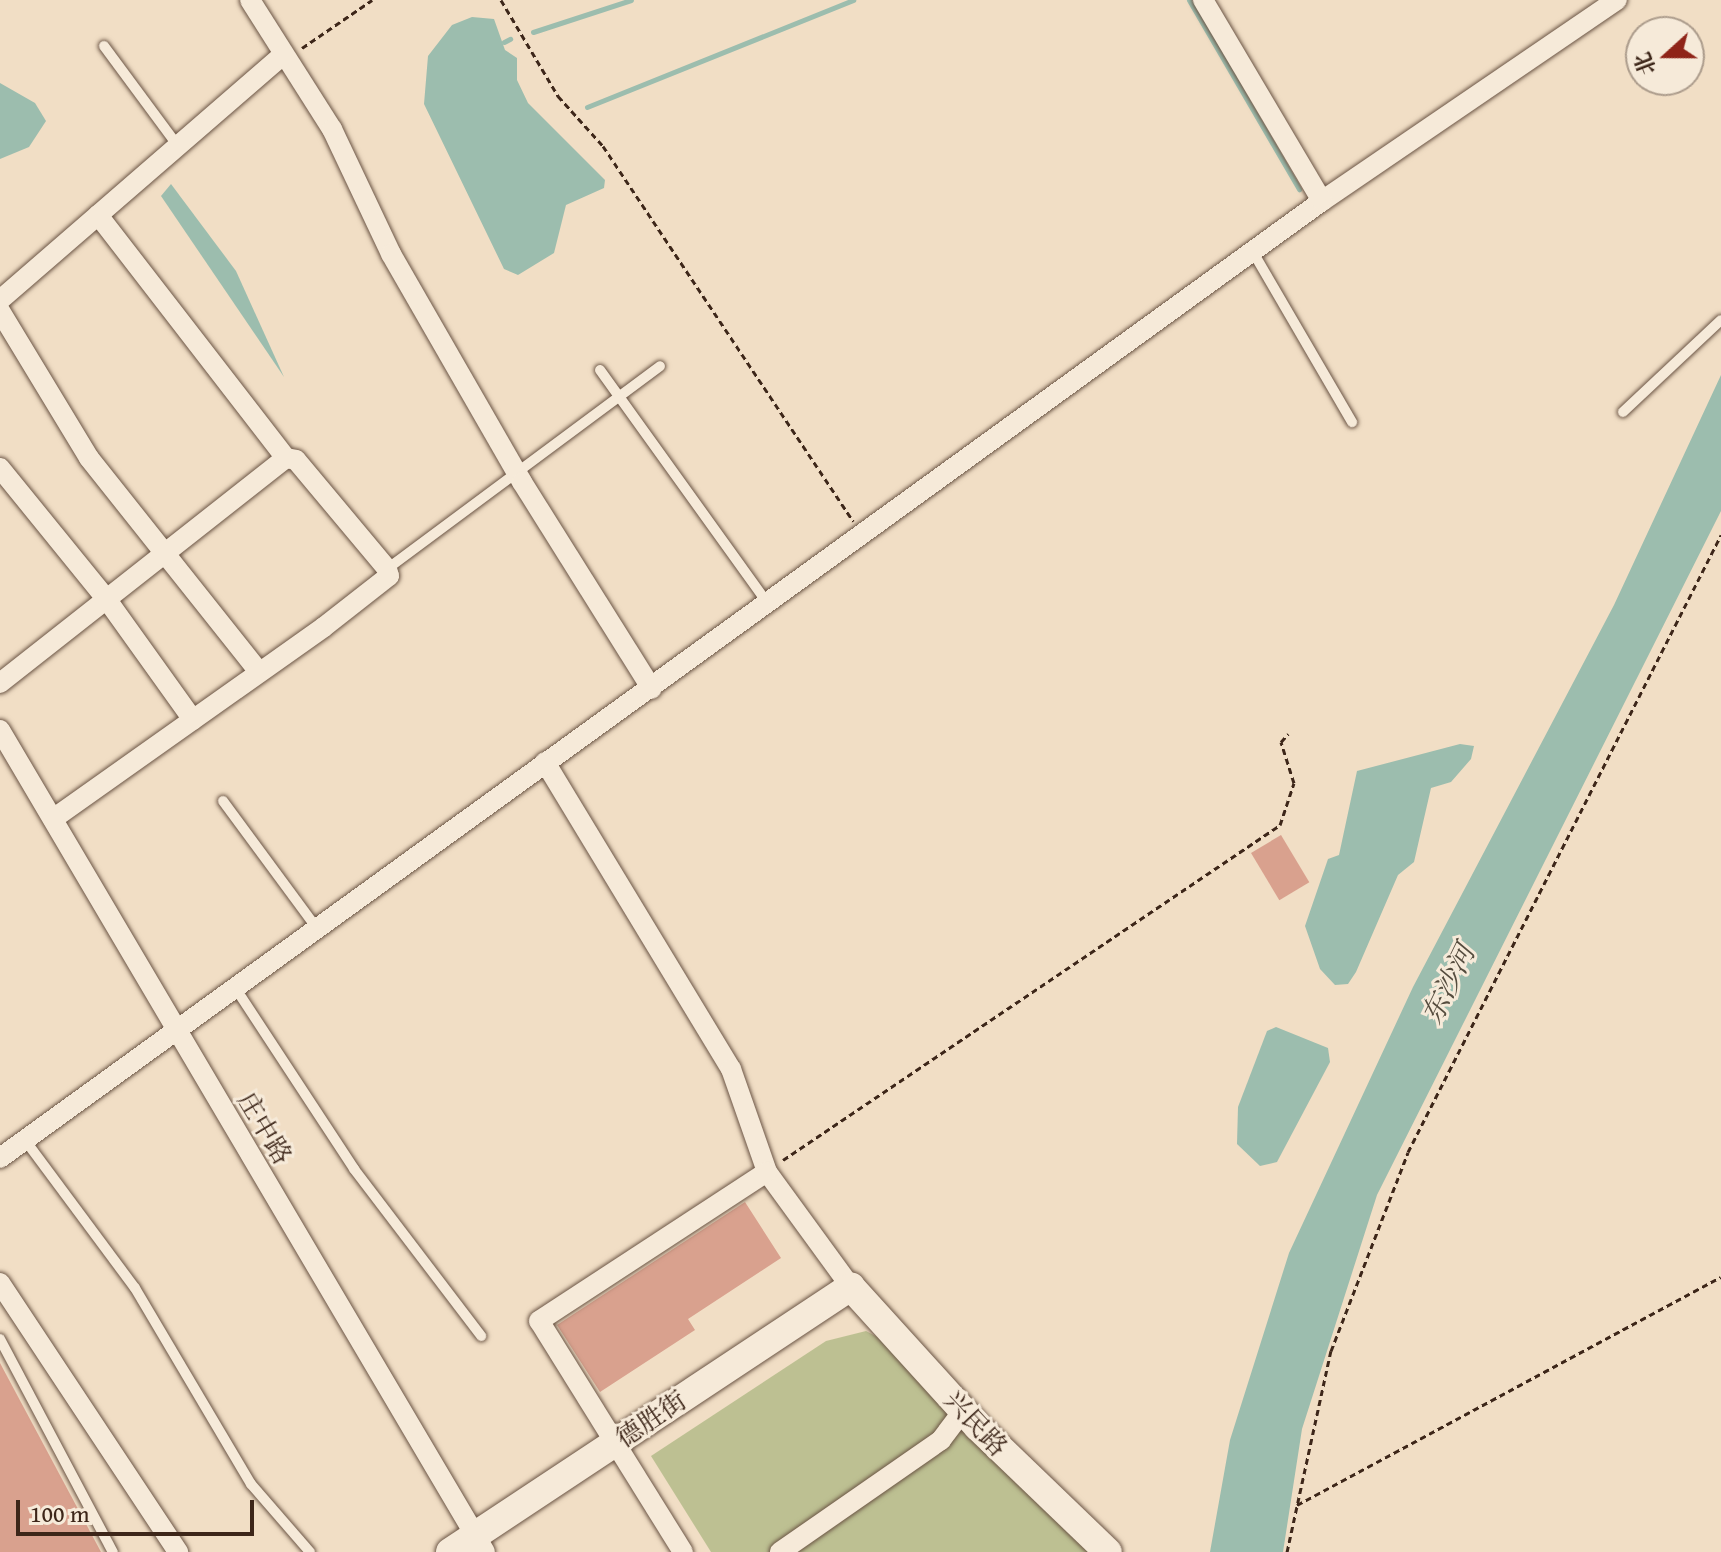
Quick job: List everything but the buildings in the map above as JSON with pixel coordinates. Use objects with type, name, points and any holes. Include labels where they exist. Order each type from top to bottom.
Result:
[{"type":"street","points":[[250,0],[518,474],[652,689]]},
{"type":"street","points":[[1203,0],[1322,201]]},
{"type":"street","points":[[0,1158],[545,762],[863,538],[1322,201],[1617,0]]},
{"type":"street","points":[[259,672],[89,458],[2,298],[284,57]]},
{"type":"street","points":[[53,819],[389,576],[387,569],[296,460],[286,458],[98,215]]},
{"type":"street","points":[[0,683],[105,597],[286,458]]},
{"type":"street","points":[[0,468],[105,597],[193,720]]},
{"type":"street","name":"庄中路","points":[[0,730],[480,1544]]},
{"type":"street","points":[[545,762],[731,1069],[767,1172],[851,1287]]},
{"type":"street","points":[[683,1552],[539,1321],[767,1172]]},
{"type":"street","points":[[0,1283],[178,1552]]},
{"type":"street","name":"德胜街","points":[[450,1552],[480,1544],[615,1443],[851,1287]]},
{"type":"street","name":"兴民路","points":[[851,1287],[963,1411],[1108,1552]]},
{"type":"street","points":[[780,1552],[941,1440],[963,1411]]},
{"type":"lane","points":[[104,46],[178,146]]},
{"type":"lane","points":[[1253,252],[1352,422]]},
{"type":"lane","points":[[1623,412],[1721,320]]},
{"type":"lane","points":[[387,569],[660,366]]},
{"type":"lane","points":[[600,370],[769,605]]},
{"type":"lane","points":[[223,801],[316,927]]},
{"type":"lane","points":[[234,986],[354,1169],[481,1336]]},
{"type":"lane","points":[[25,1140],[135,1288],[251,1484],[310,1552]]},
{"type":"lane","points":[[0,1339],[113,1552]]},
{"type":"path","points":[[284,57],[372,0]]},
{"type":"path","points":[[501,0],[558,96],[603,146],[863,538]]},
{"type":"path","points":[[1287,1552],[1348,1296],[1408,1152],[1721,535]]},
{"type":"path","points":[[767,1172],[1280,825],[1294,783],[1281,742],[1288,734]]},
{"type":"path","points":[[1297,1505],[1721,1277]]},
{"type":"green space","points":[[866,1331],[883,1340],[1091,1552],[711,1552],[651,1456],[826,1341]]},
{"type":"water","points":[[472,17],[494,19],[505,50],[517,58],[517,80],[528,103],[605,180],[604,188],[566,205],[554,253],[518,275],[504,269],[424,104],[428,56],[452,25]]},
{"type":"water","points":[[0,83],[35,103],[46,121],[29,147],[0,159]]},
{"type":"water","points":[[171,184],[236,271],[284,377],[161,196]]},
{"type":"water","name":"东沙河","points":[[1721,375],[1721,511],[1377,1195],[1302,1429],[1283,1552],[1210,1552],[1230,1440],[1289,1253],[1413,987],[1614,605]]},
{"type":"water","points":[[1460,744],[1474,746],[1471,759],[1451,782],[1431,788],[1414,862],[1398,875],[1356,972],[1348,984],[1335,985],[1320,969],[1305,926],[1328,859],[1339,855],[1357,771]]},
{"type":"water","points":[[1276,1027],[1328,1048],[1330,1062],[1277,1162],[1260,1166],[1237,1144],[1238,1107],[1267,1031]]},
{"type":"waterway","points":[[533,32],[631,0]]},
{"type":"waterway","points":[[587,107],[853,0]]},
{"type":"waterway","points":[[1189,0],[1299,189]]},
{"type":"waterway","points":[[504,42],[510,39]]}]
